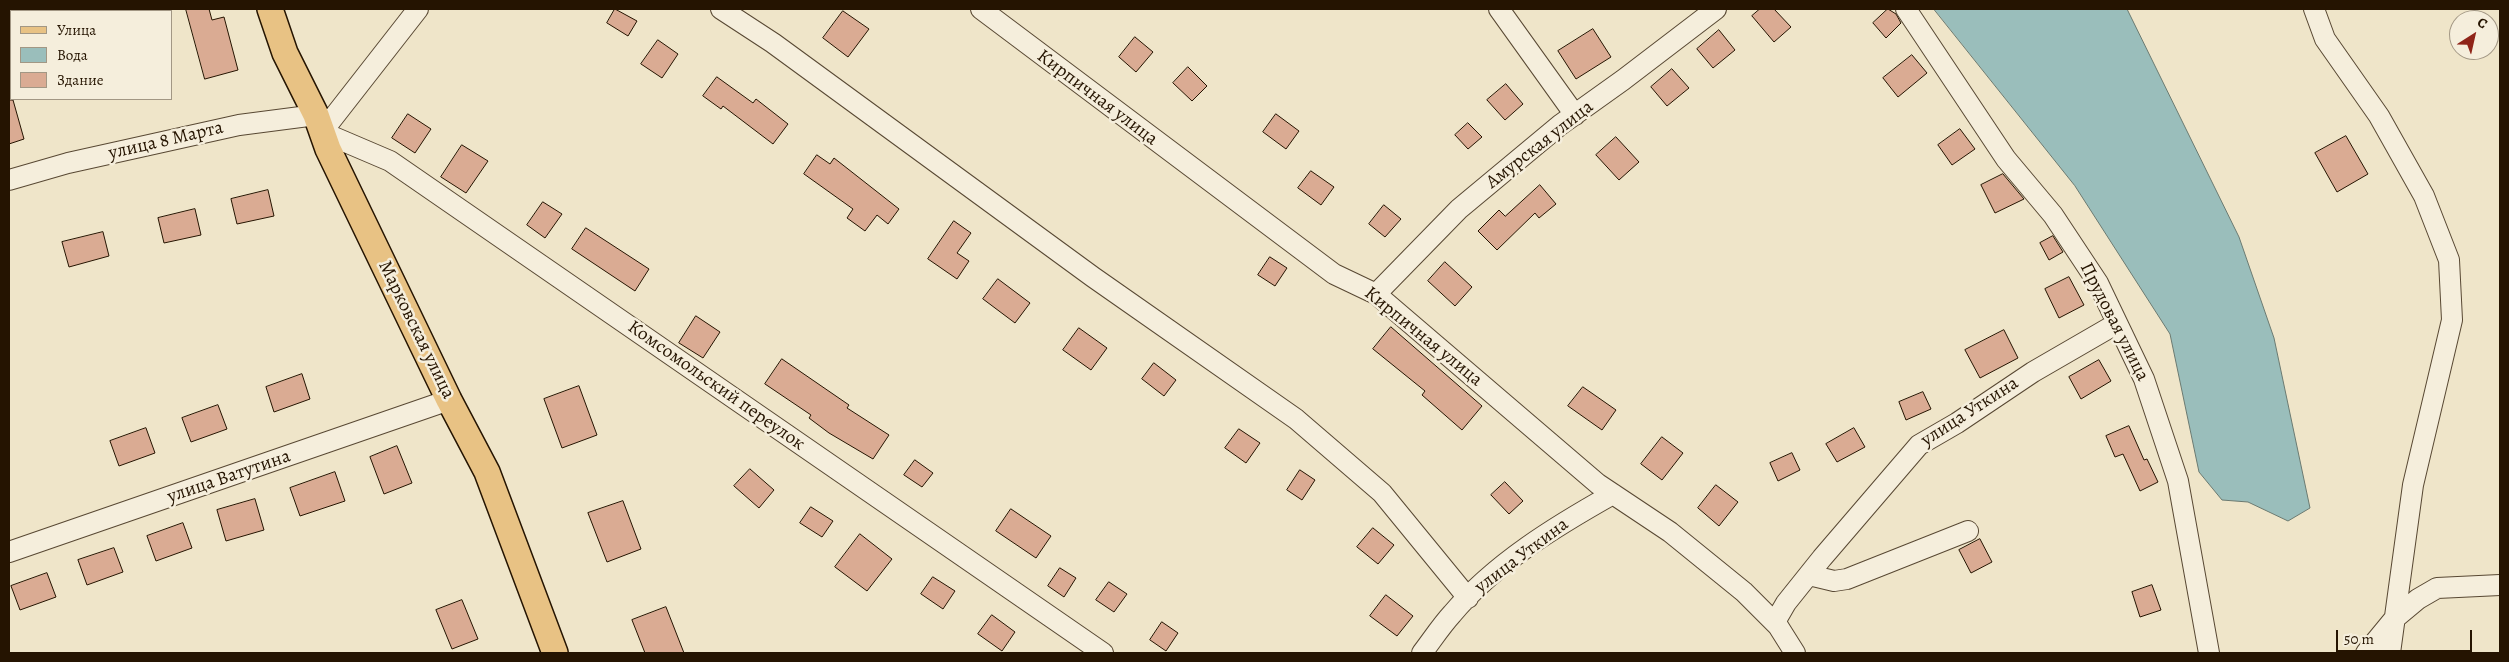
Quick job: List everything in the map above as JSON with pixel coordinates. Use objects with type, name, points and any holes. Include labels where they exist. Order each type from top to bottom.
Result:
[{"type":"main road","name":"Марковская улица","points":[[270,9],[285,53],[320,124],[332,158],[487,472],[555,653]]},
{"type":"street","points":[[320,124],[418,9]]},
{"type":"street","points":[[721,9],[773,43],[1093,277],[1296,419],[1382,493],[1468,598]]},
{"type":"street","name":"Кирпичная улица","points":[[981,9],[1334,274],[1376,294],[1590,478],[1670,532],[1744,592],[1775,622],[1796,653]]},
{"type":"street","points":[[1499,9],[1574,115]]},
{"type":"street","name":"Амурская улица","points":[[1376,294],[1459,209],[1574,115],[1716,9]]},
{"type":"street","name":"Прудовая улица","points":[[1906,9],[2006,159],[2053,215],[2098,283],[2144,379],[2178,481],[2209,653]]},
{"type":"street","points":[[2314,9],[2326,39],[2380,116],[2424,196],[2448,260],[2452,320],[2413,485],[2390,653]]},
{"type":"street","name":"улица 8 Марта","points":[[12,177],[239,125],[320,124]]},
{"type":"street","name":"Комсомольский переулок","points":[[320,124],[390,161],[1103,653]]},
{"type":"street","name":"улица Уткина","points":[[1775,622],[1786,604],[1919,445],[1957,423],[2033,372],[2116,324]]},
{"type":"street","name":"улица Ватутина","points":[[9,552],[450,400]]},
{"type":"street","name":"улица Уткина","points":[[1422,653],[1452,613],[1508,562],[1568,520],[1614,494]]},
{"type":"street","points":[[1810,575],[1834,581],[1847,579],[1968,531]]},
{"type":"street","points":[[2366,653],[2394,619],[2418,599],[2437,588],[2500,586]]},
{"type":"water","points":[[1934,9],[2127,9],[2239,237],[2274,338],[2310,508],[2288,521],[2248,502],[2222,500],[2199,472],[2170,334],[2075,186]]},
{"type":"building","points":[[186,9],[209,9],[212,20],[224,17],[238,70],[205,79]]},
{"type":"building","points":[[615,9],[637,21],[628,36],[607,23]]},
{"type":"building","points":[[1760,9],[1774,9],[1791,27],[1774,42],[1752,16]]},
{"type":"building","points":[[1888,9],[1896,14],[1901,23],[1886,38],[1873,23]]},
{"type":"building","points":[[843,11],[869,29],[848,57],[823,38]]},
{"type":"building","points":[[1593,29],[1611,57],[1576,79],[1558,51]]},
{"type":"building","points":[[1719,30],[1735,50],[1713,68],[1697,49]]},
{"type":"building","points":[[1135,37],[1153,52],[1136,72],[1119,57]]},
{"type":"building","points":[[658,40],[678,54],[662,78],[641,64]]},
{"type":"building","points":[[1912,55],[1927,73],[1898,97],[1883,78]]},
{"type":"building","points":[[1188,67],[1207,86],[1192,101],[1173,83]]},
{"type":"building","points":[[1672,69],[1689,88],[1667,106],[1651,87]]},
{"type":"building","points":[[717,77],[753,103],[756,99],[788,124],[773,144],[723,106],[721,109],[703,96]]},
{"type":"building","points":[[1506,84],[1523,104],[1505,120],[1487,100]]},
{"type":"building","points":[[9,100],[13,100],[24,139],[9,144]]},
{"type":"building","points":[[408,114],[431,129],[415,153],[392,138]]},
{"type":"building","points":[[1276,114],[1299,131],[1286,149],[1263,132]]},
{"type":"building","points":[[1468,123],[1482,137],[1468,149],[1455,135]]},
{"type":"building","points":[[1960,129],[1975,149],[1952,165],[1938,145]]},
{"type":"building","points":[[2346,136],[2368,174],[2337,192],[2315,153]]},
{"type":"building","points":[[1616,137],[1639,162],[1619,180],[1596,155]]},
{"type":"building","points":[[462,145],[488,161],[466,193],[441,177]]},
{"type":"building","points":[[817,155],[830,164],[834,158],[899,209],[888,224],[877,215],[865,231],[847,218],[853,209],[804,174]]},
{"type":"building","points":[[1311,171],[1334,187],[1321,205],[1298,188]]},
{"type":"building","points":[[2003,174],[2024,199],[1995,213],[1981,185]]},
{"type":"building","points":[[1540,185],[1556,204],[1539,218],[1535,213],[1497,250],[1478,231],[1499,210],[1505,216]]},
{"type":"building","points":[[268,190],[274,216],[237,224],[231,199]]},
{"type":"building","points":[[543,202],[562,214],[545,238],[527,225]]},
{"type":"building","points":[[1384,205],[1401,219],[1385,237],[1369,224]]},
{"type":"building","points":[[195,209],[201,235],[164,243],[158,218]]},
{"type":"building","points":[[954,221],[971,233],[957,253],[969,261],[957,279],[928,259]]},
{"type":"building","points":[[586,228],[649,269],[635,291],[572,249]]},
{"type":"building","points":[[103,232],[109,256],[69,267],[62,242]]},
{"type":"building","points":[[2053,236],[2063,252],[2049,260],[2040,243]]},
{"type":"building","points":[[1270,257],[1287,268],[1275,286],[1258,275]]},
{"type":"building","points":[[1445,262],[1472,287],[1455,306],[1428,281]]},
{"type":"building","points":[[2069,277],[2084,305],[2059,318],[2045,289]]},
{"type":"building","points":[[998,279],[1030,303],[1015,323],[983,299]]},
{"type":"building","points":[[696,316],[720,332],[703,358],[679,343]]},
{"type":"building","points":[[1391,327],[1482,406],[1462,430],[1422,395],[1425,391],[1373,349]]},
{"type":"building","points":[[1079,328],[1107,348],[1091,370],[1063,350]]},
{"type":"building","points":[[2004,330],[2018,358],[1980,378],[1965,350]]},
{"type":"building","points":[[782,359],[849,405],[847,408],[889,435],[873,459],[829,433],[809,418],[811,415],[765,384]]},
{"type":"building","points":[[2099,360],[2111,381],[2081,399],[2069,377]]},
{"type":"building","points":[[1154,363],[1176,380],[1164,396],[1142,379]]},
{"type":"building","points":[[302,374],[310,399],[274,412],[266,387]]},
{"type":"building","points":[[579,386],[597,435],[562,448],[544,399]]},
{"type":"building","points":[[1583,387],[1616,410],[1602,430],[1568,406]]},
{"type":"building","points":[[1923,392],[1931,409],[1906,420],[1899,402]]},
{"type":"building","points":[[218,405],[227,429],[191,442],[182,418]]},
{"type":"building","points":[[2129,426],[2144,460],[2147,459],[2158,482],[2140,491],[2123,454],[2115,457],[2106,436]]},
{"type":"building","points":[[146,428],[155,453],[119,466],[110,441]]},
{"type":"building","points":[[1854,428],[1865,447],[1837,462],[1826,444]]},
{"type":"building","points":[[1239,429],[1260,443],[1246,463],[1225,448]]},
{"type":"building","points":[[1662,437],[1683,453],[1662,480],[1641,464]]},
{"type":"building","points":[[397,446],[412,483],[384,494],[370,457]]},
{"type":"building","points":[[1792,453],[1800,470],[1778,481],[1770,463]]},
{"type":"building","points":[[915,460],[933,473],[922,487],[904,475]]},
{"type":"building","points":[[750,469],[774,490],[759,508],[734,486]]},
{"type":"building","points":[[1300,470],[1315,480],[1302,500],[1287,490]]},
{"type":"building","points":[[335,472],[345,501],[300,516],[290,488]]},
{"type":"building","points":[[1505,482],[1523,501],[1509,514],[1491,495]]},
{"type":"building","points":[[1716,485],[1738,502],[1719,526],[1698,508]]},
{"type":"building","points":[[255,499],[264,530],[226,541],[217,510]]},
{"type":"building","points":[[623,501],[641,549],[607,562],[588,513]]},
{"type":"building","points":[[811,507],[833,521],[822,537],[800,523]]},
{"type":"building","points":[[1011,509],[1051,536],[1036,558],[996,531]]},
{"type":"building","points":[[183,523],[192,548],[156,561],[147,536]]},
{"type":"building","points":[[1373,528],[1394,545],[1378,564],[1357,547]]},
{"type":"building","points":[[860,534],[892,559],[867,591],[835,567]]},
{"type":"building","points":[[1980,539],[1992,562],[1971,573],[1959,550]]},
{"type":"building","points":[[114,548],[123,572],[87,585],[78,560]]},
{"type":"building","points":[[1060,568],[1076,578],[1064,597],[1048,586]]},
{"type":"building","points":[[47,573],[56,597],[20,610],[11,586]]},
{"type":"building","points":[[933,577],[955,591],[943,609],[921,594]]},
{"type":"building","points":[[1109,582],[1127,594],[1114,612],[1096,600]]},
{"type":"building","points":[[2152,585],[2161,610],[2140,617],[2132,592]]},
{"type":"building","points":[[1386,595],[1413,616],[1397,636],[1370,616]]},
{"type":"building","points":[[462,600],[478,639],[452,649],[436,610]]},
{"type":"building","points":[[666,607],[684,653],[645,653],[632,620]]},
{"type":"building","points":[[992,615],[1015,632],[1002,651],[978,634]]},
{"type":"building","points":[[1162,622],[1178,633],[1166,651],[1150,640]]}]
